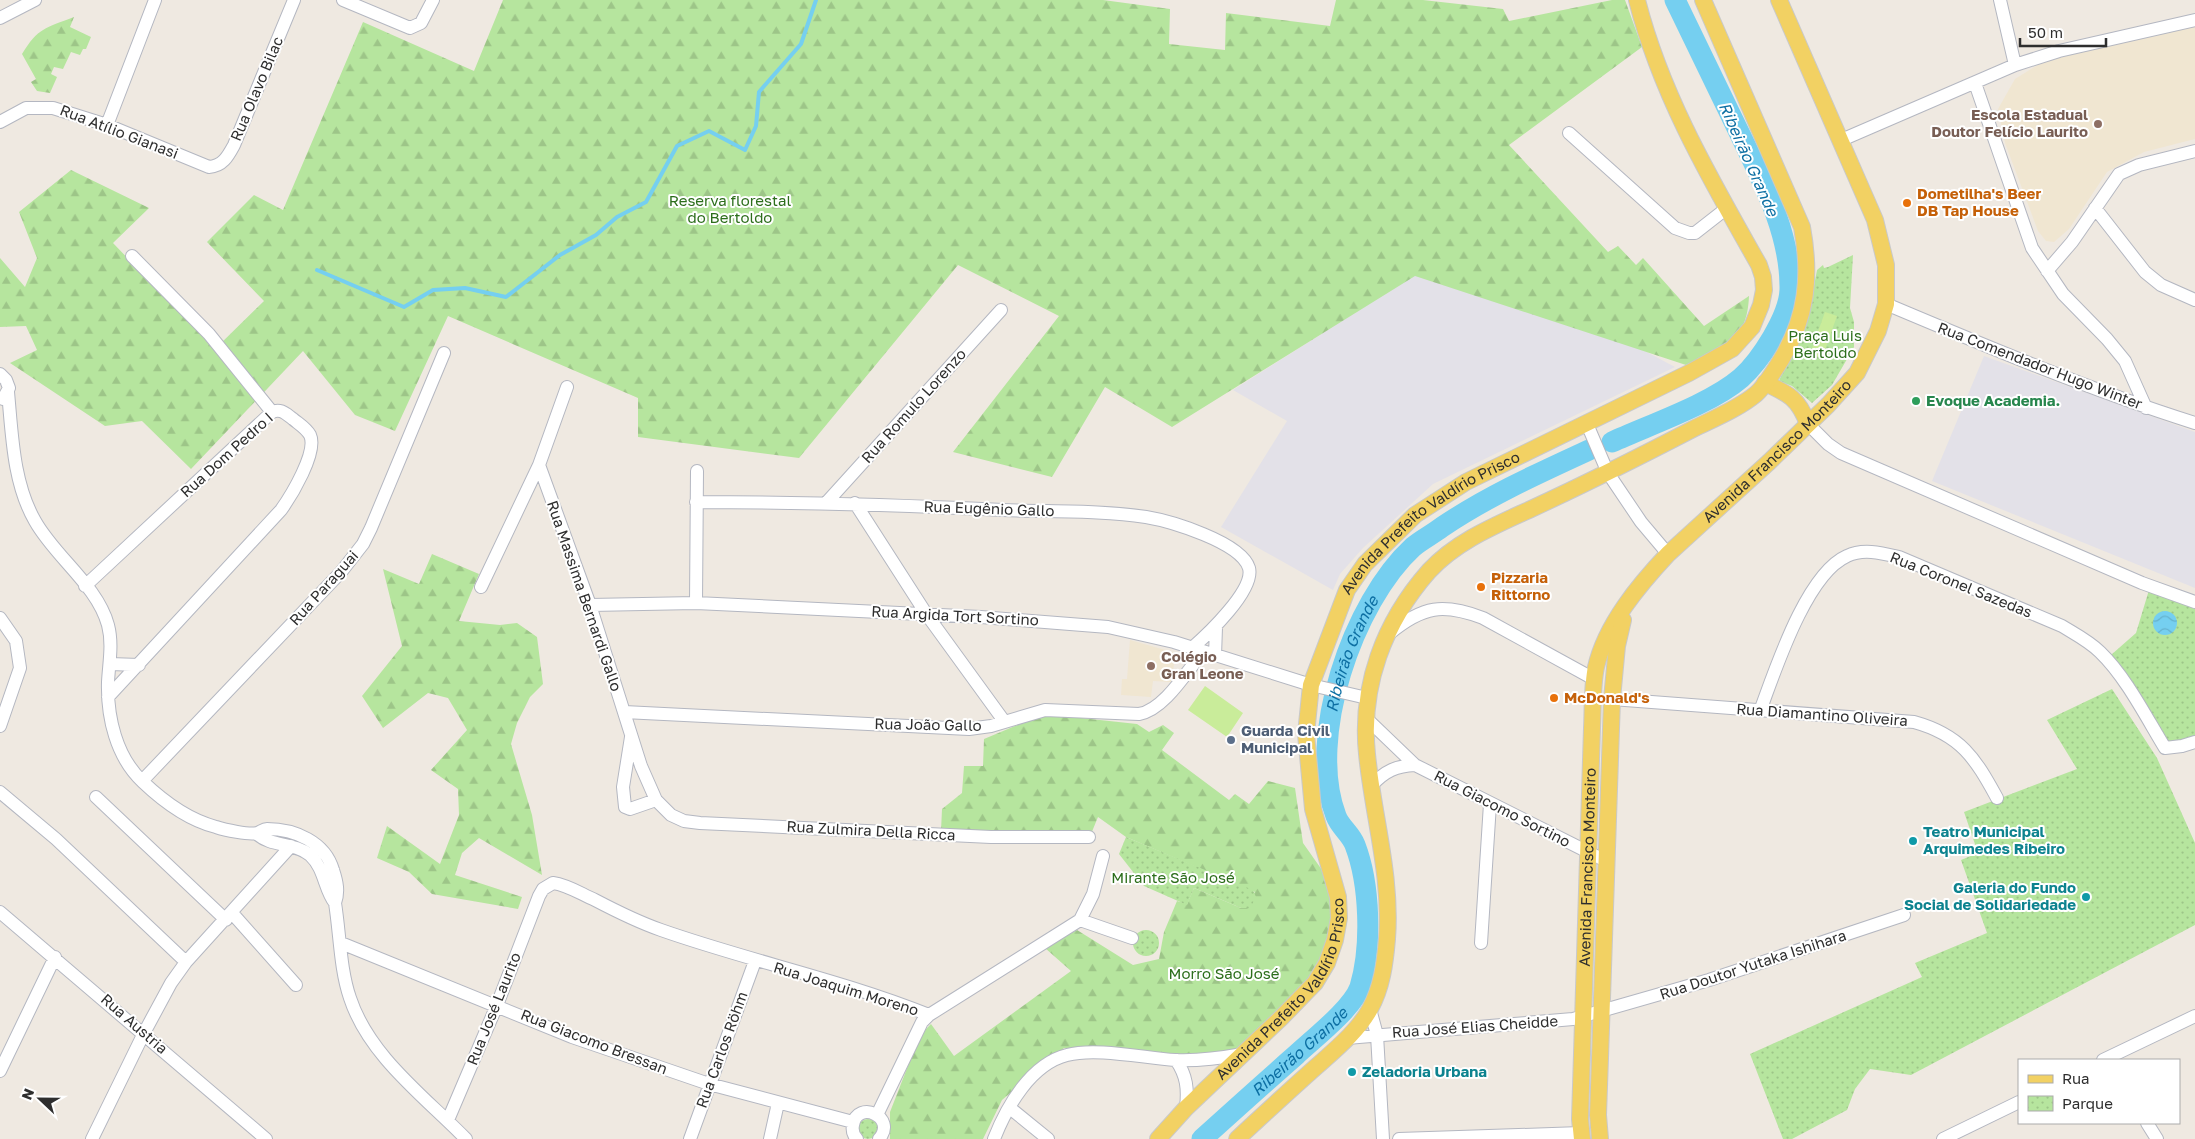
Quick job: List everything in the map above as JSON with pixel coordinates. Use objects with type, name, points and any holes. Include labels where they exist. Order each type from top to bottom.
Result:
[{"type":"main road","name":"Avenida Prefeito Valdírio Prisco","points":[[1158,1139],[1186,1108],[1315,983],[1327,963],[1335,940],[1338,897],[1312,809],[1306,734],[1347,590],[1365,564],[1415,515],[1466,482],[1689,373],[1732,349],[1752,327],[1761,305],[1764,290],[1763,277],[1680,119],[1658,70],[1637,0]]},
{"type":"main road","name":"Avenida Prefeito Valdírio Prisco","points":[[1237,1139],[1354,1037],[1370,1009],[1379,988],[1385,962],[1388,924],[1384,862],[1367,752],[1366,718],[1360,697],[1385,638],[1402,605],[1450,550],[1479,532],[1608,473],[1734,408],[1756,394],[1788,348],[1800,320],[1807,289],[1807,254],[1802,227],[1704,0]]},
{"type":"main road","name":"Avenida Francisco Monteiro","points":[[1582,1136],[1582,1017],[1594,679],[1603,647],[1628,603],[1668,554],[1808,424],[1857,373],[1878,331],[1886,304],[1886,265],[1878,228],[1779,0]]},
{"type":"main road","points":[[1765,383],[1791,396],[1798,403],[1808,424]]},
{"type":"main road","name":"Avenida Francisco Monteiro","points":[[1600,1139],[1598,1115],[1608,862],[1612,698],[1617,646],[1628,603]]},
{"type":"street","points":[[0,18],[35,0]]},
{"type":"street","points":[[107,125],[155,0]]},
{"type":"street","name":"Rua Olavo Bilac","points":[[209,167],[222,163],[234,145],[294,0]]},
{"type":"street","points":[[342,0],[410,28],[420,23],[433,0]]},
{"type":"street","points":[[2000,0],[2015,65]]},
{"type":"street","points":[[1839,141],[2015,65],[2059,51],[2195,20]]},
{"type":"street","points":[[1975,83],[2032,248],[2063,294],[2107,339],[2124,361],[2146,408]]},
{"type":"street","name":"Rua Atílio Gianasi","points":[[0,122],[20,110],[39,106],[54,108],[107,125],[209,167]]},
{"type":"street","points":[[1569,133],[1675,228],[1695,233],[1727,208]]},
{"type":"street","points":[[2047,271],[2072,242],[2111,183],[2128,169],[2195,151]]},
{"type":"street","points":[[2095,208],[2145,272],[2161,285],[2195,300]]},
{"type":"street","points":[[132,256],[209,334],[272,412]]},
{"type":"street","name":"Rua Comendador Hugo Winter","points":[[1886,304],[2014,359],[2146,408],[2195,423]]},
{"type":"street","name":"Rua Romulo Lorenzo","points":[[827,502],[1001,310]]},
{"type":"street","name":"Rua Paraguai","points":[[142,781],[341,572],[363,544],[393,479],[444,353]]},
{"type":"street","points":[[1,374],[8,384],[4,396],[23,492],[34,520],[104,612],[107,620],[111,647],[108,697],[112,723],[123,757],[142,781],[166,802],[192,818],[225,830],[257,834],[263,840],[300,848],[317,862],[329,895],[336,903]]},
{"type":"street","points":[[481,587],[538,465],[567,387]]},
{"type":"street","name":"Rua Dom Pedro I","points":[[85,586],[272,412],[279,410],[284,412],[304,427],[311,436],[308,455],[290,497],[281,510],[108,697]]},
{"type":"street","points":[[0,412],[12,433]]},
{"type":"street","points":[[1588,424],[1608,473],[1641,522],[1668,554]]},
{"type":"street","points":[[1808,424],[1828,444],[1841,453],[2142,583],[2195,602]]},
{"type":"street","name":"Rua Massima Bernardi Gallo","points":[[538,465],[590,605],[631,737],[658,802]]},
{"type":"street","points":[[696,603],[697,471]]},
{"type":"street","name":"Rua Eugênio Gallo","points":[[696,502],[827,502],[1146,517],[1178,524],[1211,537],[1237,554],[1249,566],[1247,585]]},
{"type":"street","points":[[855,503],[927,615],[1004,721]]},
{"type":"street","name":"Rua Coronel Sazedas","points":[[1760,711],[1788,640],[1801,612],[1822,576],[1836,562],[1847,556],[1859,552],[1878,552],[1899,557],[2062,626],[2100,651],[2113,666],[2165,748],[2195,742]]},
{"type":"street","name":"Rua João Gallo","points":[[624,712],[969,729],[991,726],[1045,710],[1126,715],[1149,712],[1159,705],[1203,652],[1216,627],[1247,585]]},
{"type":"street","name":"Rua Argida Tort Sortino","points":[[590,605],[696,603],[1028,620],[1108,627],[1136,632],[1319,687],[1360,697]]},
{"type":"street","points":[[1385,638],[1407,619],[1425,610],[1440,609],[1471,613],[1594,679]]},
{"type":"street","points":[[0,618],[16,641],[20,668],[0,726]]},
{"type":"street","points":[[1203,652],[1216,627]]},
{"type":"street","points":[[110,664],[139,665]]},
{"type":"street","name":"Rua Diamantino Oliveira","points":[[1612,698],[1760,711],[1890,719],[1934,728],[1955,739],[1971,756],[1997,798]]},
{"type":"street","name":"Rua Giacomo Sortino","points":[[1366,718],[1415,765],[1608,862]]},
{"type":"street","points":[[631,737],[623,786],[625,807],[630,809],[658,802]]},
{"type":"street","points":[[1372,785],[1388,770],[1399,766],[1415,765]]},
{"type":"street","points":[[0,792],[56,839],[186,962]]},
{"type":"street","points":[[96,797],[229,917],[296,985]]},
{"type":"street","name":"Rua Zulmira Della Ricca","points":[[658,802],[671,815],[684,821],[700,823],[991,837],[1089,837]]},
{"type":"street","points":[[1480,944],[1490,804]]},
{"type":"street","points":[[257,834],[265,829],[286,832],[312,840],[332,865],[338,894],[336,903],[350,997],[361,1022],[377,1047],[394,1066],[466,1139]]},
{"type":"street","points":[[92,1139],[163,996],[186,962],[229,917],[291,846]]},
{"type":"street","points":[[1103,856],[1093,894],[1080,920],[1132,938]]},
{"type":"street","name":"Rua Joaquim Moreno","points":[[539,896],[549,884],[557,883],[637,921],[755,961],[894,1001],[929,1015],[1080,920]]},
{"type":"street","name":"Rua José Laurito","points":[[448,1120],[497,1005],[539,896]]},
{"type":"street","name":"Rua Austria","points":[[0,912],[266,1139]]},
{"type":"street","name":"Rua Doutor Yutaka Ishihara","points":[[1601,1011],[1774,960],[1904,915]]},
{"type":"street","name":"Rua Giacomo Bressan","points":[[341,943],[497,1005],[572,1038],[709,1084],[853,1122]]},
{"type":"street","points":[[0,1071],[55,957]]},
{"type":"street","name":"Rua Carlos Röhm","points":[[690,1139],[755,961]]},
{"type":"street","points":[[1370,1009],[1377,1035],[1383,1139]]},
{"type":"street","name":"Rua José Elias Cheidde","points":[[1354,1037],[1521,1024],[1582,1017],[1601,1011]]},
{"type":"street","points":[[877,1115],[916,1030],[929,1015]]},
{"type":"street","points":[[2108,1059],[2195,1016]]},
{"type":"street","points":[[1354,1037],[1378,1069]]},
{"type":"street","points":[[994,1139],[1010,1108],[1036,1072],[1050,1062],[1068,1054],[1086,1052],[1176,1060],[1216,1059],[1243,1054]]},
{"type":"street","points":[[1176,1060],[1185,1075],[1188,1088],[1186,1108]]},
{"type":"street","points":[[1943,1139],[2018,1102]]},
{"type":"street","points":[[770,1139],[778,1103]]},
{"type":"street","points":[[1010,1108],[1048,1139]]},
{"type":"street","points":[[857,1139],[853,1132],[853,1122],[863,1112],[877,1115],[884,1128],[878,1139]]},
{"type":"street","points":[[2148,1124],[2157,1139]]},
{"type":"street","points":[[1399,1139],[1582,1136]]},
{"type":"shaded area","name":"Escola Estadual Doutor Felício Laurito","points":[[2195,26],[2195,139],[2144,152],[2107,172],[2069,229],[2054,242],[2046,241],[2038,231],[2005,143],[1998,109],[2015,79],[2044,61]]},
{"type":"shaded area","points":[[1415,275],[1492,290],[1641,349],[1675,367],[1433,484],[1363,548],[1340,574],[1333,590],[1221,527],[1287,421],[1233,390]]},
{"type":"shaded area","points":[[1984,356],[2195,432],[2195,588],[1932,481]]},
{"type":"shaded area","name":"Colégio Gran Leone","points":[[1130,640],[1176,653],[1171,682],[1153,681],[1151,697],[1121,695],[1122,679],[1127,679]]},
{"type":"green space","name":"Reserva florestal do Bertoldo","points":[[503,0],[1103,0],[1170,9],[1169,44],[1225,50],[1226,13],[1330,26],[1336,0],[1423,0],[1503,9],[1509,21],[1612,0],[1625,0],[1642,47],[1509,145],[1608,252],[1618,246],[1636,265],[1643,258],[1704,326],[1749,296],[1744,324],[1731,341],[1686,365],[1415,276],[1172,427],[1105,387],[1052,477],[953,452],[1059,316],[958,265],[799,458],[638,437],[638,398],[448,316],[395,431],[355,415],[303,351],[191,469],[142,421],[105,426],[10,363],[37,350],[26,326],[0,327],[0,258],[25,287],[37,258],[19,212],[71,170],[149,208],[113,243],[215,349],[264,301],[207,242],[254,195],[283,210],[363,22],[474,71]]},
{"type":"green space","points":[[74,17],[70,27],[91,37],[86,49],[83,49],[80,55],[71,52],[63,69],[54,67],[51,74],[57,77],[50,93],[37,91],[31,82],[36,79],[22,54],[33,39],[43,30]]},
{"type":"green space","name":"Praça Luis Bertoldo","points":[[1853,255],[1850,308],[1854,322],[1854,347],[1832,385],[1812,403],[1792,386],[1779,381],[1811,302],[1817,270],[1823,265],[1824,268],[1828,267]]},
{"type":"green space","points":[[1825,312],[1837,316],[1822,358],[1810,354]]},
{"type":"green space","points":[[432,554],[479,574],[459,621],[500,625],[517,623],[537,637],[543,684],[530,697],[517,723],[511,744],[532,815],[542,875],[479,838],[462,853],[455,875],[522,897],[518,909],[432,894],[409,872],[377,858],[387,826],[440,864],[459,815],[458,789],[431,770],[467,730],[448,698],[428,693],[383,728],[362,696],[402,646],[383,569],[419,584]]},
{"type":"green space","points":[[2149,590],[2195,609],[2195,738],[2168,743],[2111,655],[2136,633]]},
{"type":"green space","points":[[1205,686],[1243,713],[1227,737],[1188,710]]},
{"type":"green space","points":[[2112,689],[2157,758],[2195,843],[2195,925],[1911,1075],[1870,1069],[1855,1089],[1847,1110],[1792,1139],[1783,1139],[1750,1054],[1922,977],[1915,963],[1987,933],[1961,860],[1978,853],[1964,812],[2077,769],[2047,720]]},
{"type":"green space","name":"Morro São José","points":[[1044,714],[1137,724],[1149,732],[1163,725],[1174,733],[1162,750],[1229,800],[1235,794],[1249,804],[1268,781],[1295,788],[1303,843],[1322,870],[1331,897],[1332,914],[1324,965],[1248,1047],[1227,1055],[1149,1057],[1064,1048],[1002,1100],[983,1139],[890,1139],[890,1112],[920,1035],[931,1024],[954,1056],[1071,971],[1045,948],[1077,930],[1133,965],[1159,959],[1164,932],[1177,901],[1187,904],[1194,888],[1241,908],[1255,892],[1126,837],[1098,817],[1091,834],[941,831],[942,809],[962,793],[964,766],[983,766],[984,739]]},
{"type":"green space","name":"Mirante São José","points":[[1126,837],[1253,890],[1256,897],[1250,908],[1241,908],[1194,888],[1187,905],[1144,886],[1119,854]]},
{"type":"green space","points":[[1146,930],[1155,934],[1159,943],[1155,952],[1146,956],[1137,952],[1133,943],[1137,934]]},
{"type":"green space","points":[[868,1119],[875,1122],[878,1129],[875,1136],[868,1139],[861,1136],[858,1129],[861,1122]]},
{"type":"water","points":[[2165,611],[2174,614],[2177,623],[2174,632],[2165,635],[2156,632],[2153,623],[2156,614]]},
{"type":"waterway","points":[[317,270],[404,307],[433,290],[465,288],[506,297],[560,255],[596,235],[617,217],[646,202],[677,146],[709,131],[745,150],[756,126],[759,92],[801,44],[816,0]]},
{"type":"waterway","name":"Ribeirão Grande","points":[[1612,442],[1697,405],[1728,388],[1741,378],[1757,361],[1772,338],[1785,313],[1790,290],[1786,247],[1773,206],[1675,0]]},
{"type":"waterway","name":"Ribeirão Grande","points":[[1202,1139],[1341,1014],[1356,996],[1360,987],[1364,971],[1368,935],[1364,878],[1355,845],[1336,816],[1328,784],[1327,749],[1331,711],[1341,673],[1354,636],[1371,601],[1391,571],[1420,542],[1459,516],[1496,495],[1589,450]]},
{"type":"place","name":"Escola Estadual Doutor Felício Laurito","points":[[2098,124]]},
{"type":"place","name":"Dometilha's Beer DB Tap House","points":[[1907,203]]},
{"type":"place","name":"Evoque Academia.","points":[[1916,401]]},
{"type":"place","name":"Pizzaria Rittorno","points":[[1481,587]]},
{"type":"place","name":"Colégio Gran Leone","points":[[1151,666]]},
{"type":"place","name":"McDonald's","points":[[1554,698]]},
{"type":"place","name":"Guarda Civil Municipal","points":[[1231,740]]},
{"type":"place","name":"Teatro Municipal Arquimedes Ribeiro","points":[[1913,841]]},
{"type":"place","name":"Galeria do Fundo Social de Solidariedade","points":[[2086,897]]},
{"type":"place","name":"Zeladoria Urbana","points":[[1352,1072]]}]
